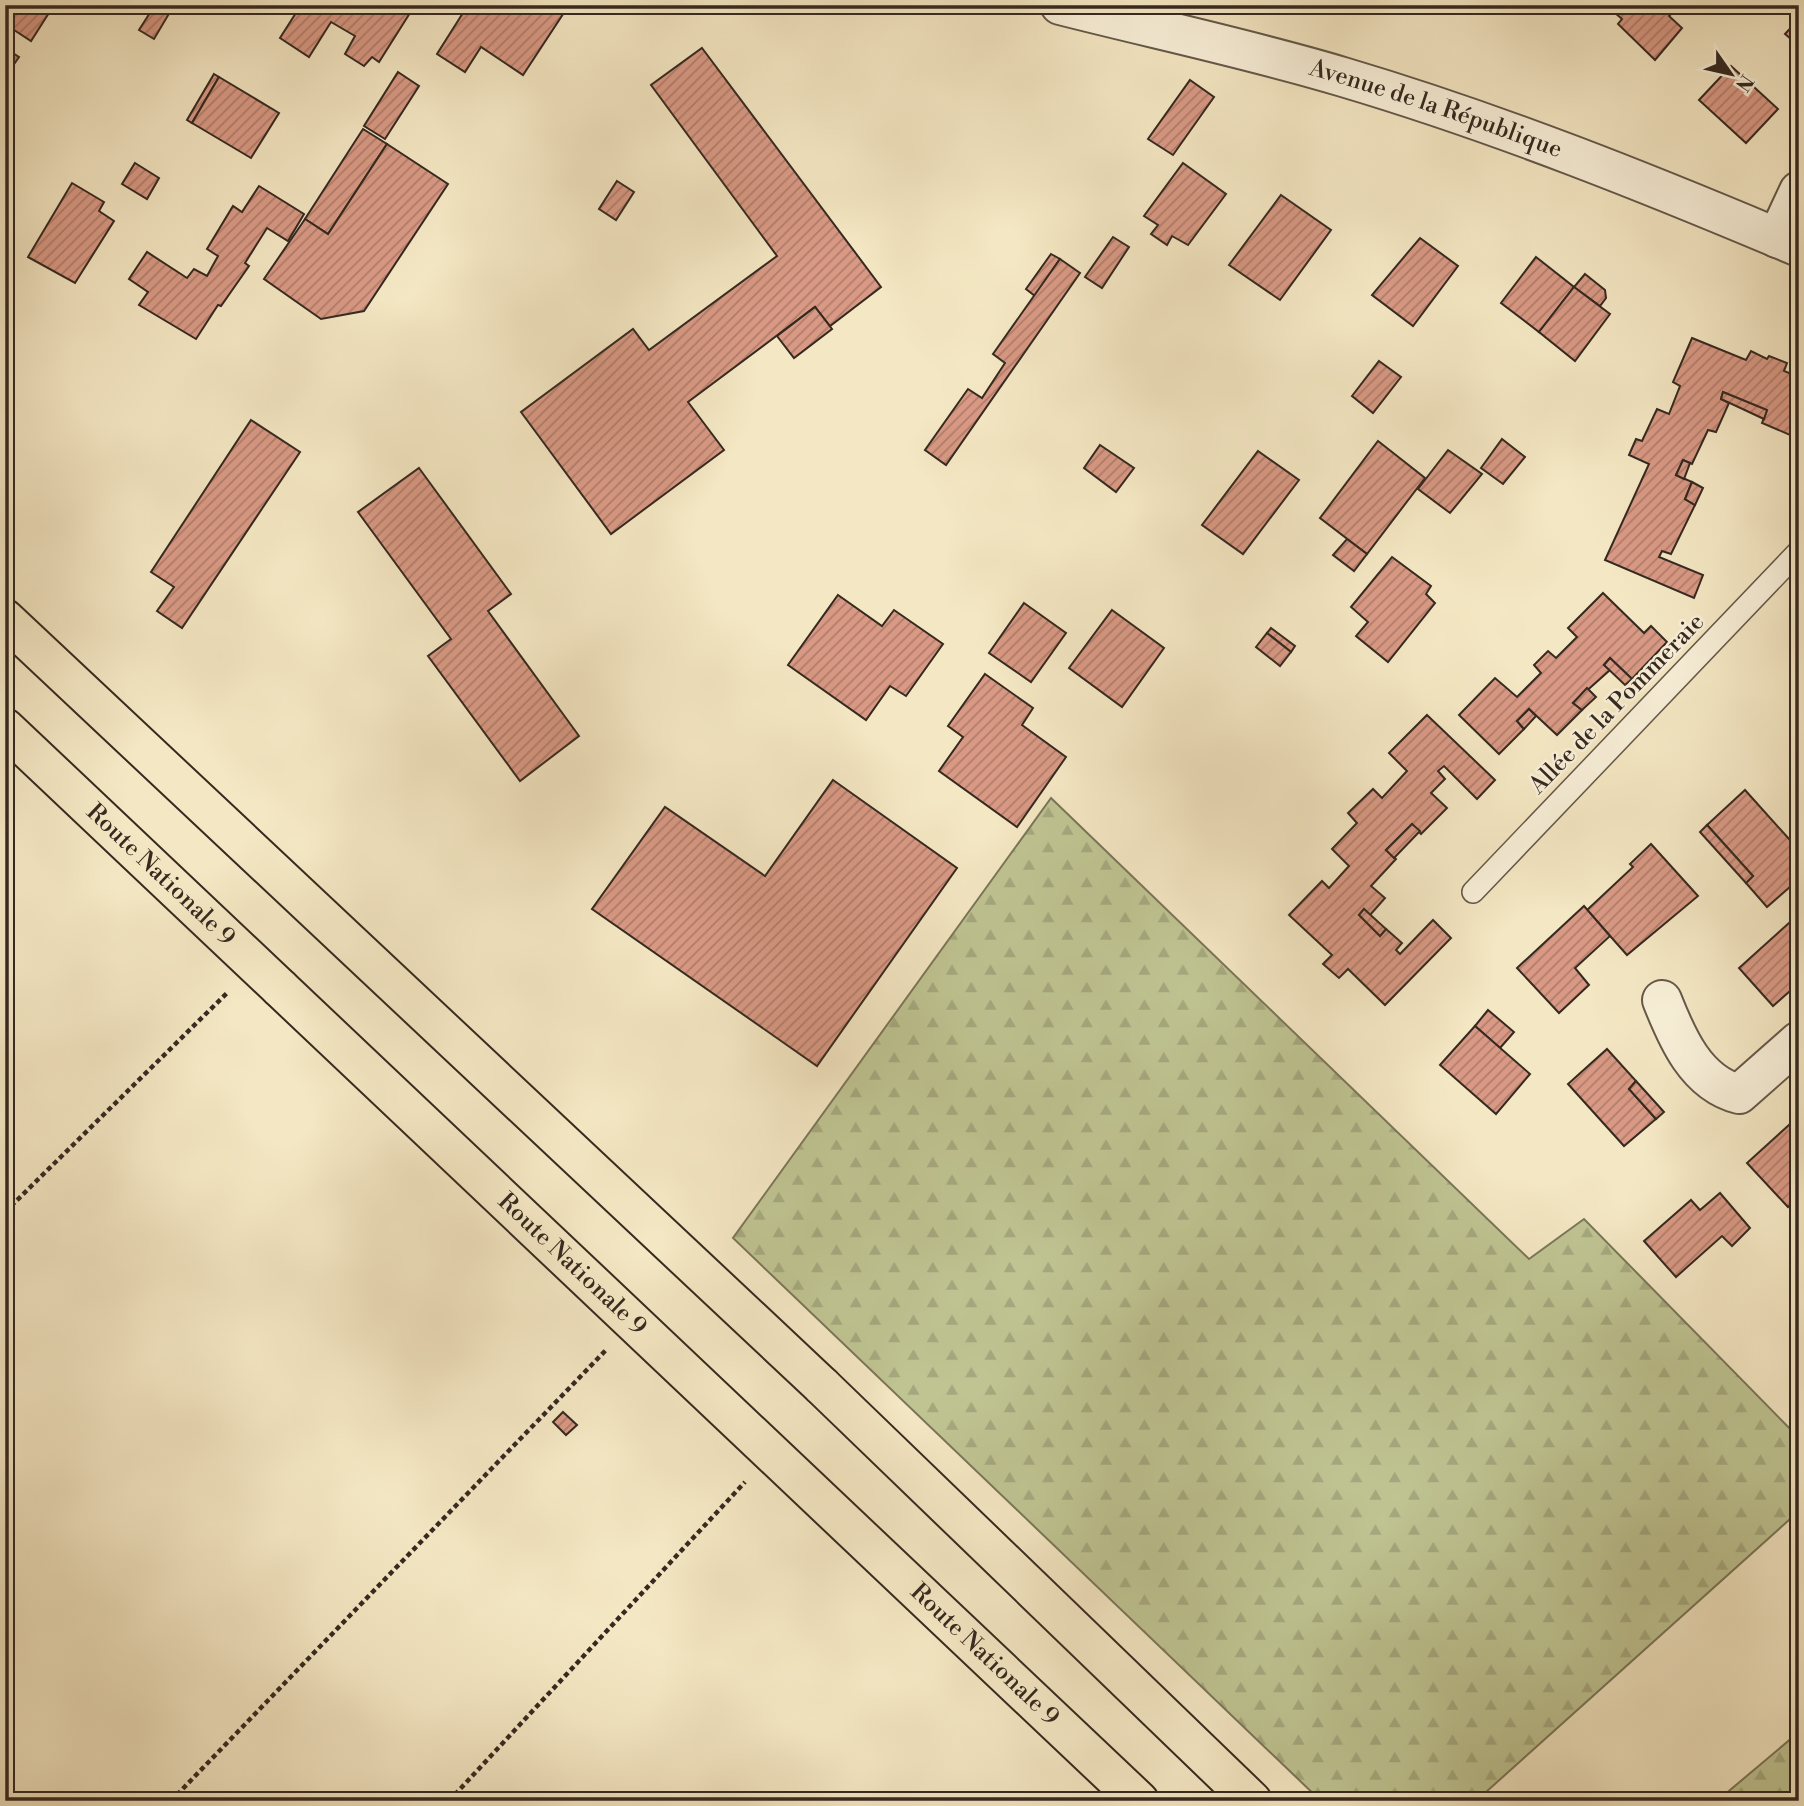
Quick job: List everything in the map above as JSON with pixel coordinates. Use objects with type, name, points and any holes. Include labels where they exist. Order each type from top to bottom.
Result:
[{"type":"main road","points":[[5,619],[821,1386],[1252,1801]]},
{"type":"main road","name":"Route Nationale 9","points":[[5,728],[1139,1801]]},
{"type":"street","name":"Avenue de la République","points":[[1060,5],[1342,76],[1585,161],[1788,243]]},
{"type":"street","points":[[1788,243],[1799,191]]},
{"type":"street","points":[[1662,1000],[1680,1045],[1720,1089],[1739,1094],[1799,1041]]},
{"type":"lane","name":"Allée de la Pommeraie","points":[[1473,892],[1799,551]]},
{"type":"path","points":[[5,1212],[268,976]]},
{"type":"path","points":[[171,1801],[633,1322]]},
{"type":"path","points":[[449,1801],[771,1453]]},
{"type":"green space","points":[[1051,798],[1529,1259],[1584,1219],[1799,1438],[1799,1511],[1476,1801],[1321,1801],[733,1238]]},
{"type":"green space","points":[[1799,1732],[1799,1801],[1717,1801]]},
{"type":"building","points":[[5,5],[54,5],[31,41],[5,24]]},
{"type":"building","points":[[155,5],[170,12],[154,39],[139,30]]},
{"type":"building","points":[[158,5],[174,5],[170,12]]},
{"type":"building","points":[[301,5],[415,5],[379,62],[372,57],[364,66],[345,54],[355,36],[331,22],[309,57],[280,38]]},
{"type":"building","points":[[468,5],[569,5],[523,75],[481,47],[465,72],[437,54]]},
{"type":"building","points":[[1606,5],[1680,5],[1669,16],[1682,28],[1655,60],[1618,24],[1622,19]]},
{"type":"building","points":[[1799,19],[1799,46],[1785,34]]},
{"type":"building","points":[[5,48],[19,57],[5,77]]},
{"type":"building","points":[[702,48],[881,287],[830,326],[815,307],[688,402],[724,450],[611,534],[521,412],[633,329],[649,350],[777,256],[651,85]]},
{"type":"building","points":[[1731,66],[1778,109],[1746,143],[1699,100]]},
{"type":"building","points":[[398,72],[419,86],[385,139],[364,126]]},
{"type":"building","points":[[214,74],[219,77],[192,123],[187,120]]},
{"type":"building","points":[[219,77],[279,113],[251,158],[192,123]]},
{"type":"building","points":[[1190,80],[1214,97],[1173,155],[1148,139]]},
{"type":"building","points":[[363,129],[387,144],[328,234],[305,219]]},
{"type":"building","points":[[387,144],[448,184],[364,311],[321,319],[264,279],[305,219],[328,234]]},
{"type":"building","points":[[135,163],[159,178],[147,199],[122,184]]},
{"type":"building","points":[[1183,163],[1226,194],[1188,245],[1172,236],[1167,245],[1151,234],[1158,225],[1144,216]]},
{"type":"building","points":[[617,181],[634,192],[616,220],[599,209]]},
{"type":"building","points":[[72,183],[104,202],[99,211],[114,221],[75,283],[28,257]]},
{"type":"building","points":[[259,186],[304,214],[288,241],[267,228],[245,263],[249,266],[221,306],[218,305],[196,339],[139,305],[148,292],[129,279],[147,252],[187,278],[194,269],[207,276],[218,256],[207,249],[233,206],[242,212]]},
{"type":"building","points":[[1281,195],[1331,230],[1280,300],[1229,265]]},
{"type":"building","points":[[1113,237],[1129,247],[1102,288],[1085,277]]},
{"type":"building","points":[[1420,238],[1458,266],[1413,326],[1372,295]]},
{"type":"building","points":[[1051,254],[1060,259],[1035,296],[1026,289]]},
{"type":"building","points":[[1536,257],[1574,287],[1539,332],[1501,303]]},
{"type":"building","points":[[1060,259],[1080,273],[946,465],[925,450],[968,389],[982,398],[1005,363],[993,354]]},
{"type":"building","points":[[1585,274],[1605,290],[1606,298],[1600,306],[1574,287]]},
{"type":"building","points":[[1574,287],[1610,314],[1575,361],[1539,332]]},
{"type":"building","points":[[815,307],[832,329],[794,358],[777,336]]},
{"type":"building","points":[[1692,338],[1746,360],[1751,351],[1767,359],[1769,356],[1787,363],[1784,371],[1799,377],[1799,447],[1793,444],[1795,437],[1762,423],[1767,410],[1723,392],[1721,399],[1729,403],[1716,432],[1708,430],[1692,464],[1683,460],[1676,475],[1692,482],[1685,499],[1695,505],[1671,554],[1662,551],[1659,557],[1703,575],[1694,598],[1605,560],[1649,464],[1629,455],[1636,439],[1642,441],[1657,409],[1669,414],[1680,386],[1673,382]]},
{"type":"building","points":[[1379,361],[1401,377],[1373,413],[1352,396]]},
{"type":"building","points":[[1723,392],[1767,410],[1764,419],[1721,399]]},
{"type":"building","points":[[251,420],[300,452],[182,628],[157,611],[174,587],[151,572]]},
{"type":"building","points":[[1502,439],[1525,457],[1503,484],[1481,468]]},
{"type":"building","points":[[1378,441],[1425,478],[1367,554],[1320,518]]},
{"type":"building","points":[[1100,445],[1134,468],[1116,492],[1084,468]]},
{"type":"building","points":[[1448,450],[1482,474],[1450,513],[1418,489]]},
{"type":"building","points":[[1258,451],[1299,480],[1243,554],[1202,525]]},
{"type":"building","points":[[1683,460],[1690,463],[1684,479],[1676,475]]},
{"type":"building","points":[[419,468],[511,594],[488,611],[579,736],[520,781],[428,656],[451,639],[358,512]]},
{"type":"building","points":[[1692,482],[1703,488],[1695,505],[1685,499]]},
{"type":"building","points":[[1347,539],[1367,554],[1354,571],[1333,555]]},
{"type":"building","points":[[1392,557],[1431,586],[1426,594],[1435,603],[1388,662],[1356,636],[1368,622],[1351,607]]},
{"type":"building","points":[[1603,593],[1644,633],[1651,626],[1667,642],[1632,679],[1610,658],[1604,665],[1610,670],[1573,703],[1582,710],[1557,735],[1529,709],[1517,721],[1524,729],[1499,754],[1459,715],[1495,678],[1517,697],[1541,673],[1534,665],[1548,651],[1556,658],[1577,637],[1568,628]]},
{"type":"building","points":[[838,595],[882,626],[894,610],[943,644],[906,696],[890,686],[866,720],[788,665]]},
{"type":"building","points":[[1024,603],[1066,633],[1031,682],[989,653]]},
{"type":"building","points":[[1112,610],[1164,648],[1122,707],[1069,668]]},
{"type":"building","points":[[1271,628],[1295,646],[1291,652],[1267,633]]},
{"type":"building","points":[[1267,633],[1291,652],[1280,666],[1256,647]]},
{"type":"building","points":[[1610,658],[1632,679],[1625,685],[1604,665]]},
{"type":"building","points":[[985,674],[1033,708],[1022,725],[1066,757],[1017,827],[939,771],[963,737],[948,726]]},
{"type":"building","points":[[1587,688],[1596,697],[1582,710],[1573,703]]},
{"type":"building","points":[[1529,709],[1536,716],[1524,729],[1517,721]]},
{"type":"building","points":[[1427,715],[1495,780],[1477,799],[1444,766],[1438,771],[1445,779],[1431,793],[1447,808],[1421,834],[1412,824],[1386,850],[1396,859],[1371,886],[1385,898],[1370,915],[1364,909],[1359,915],[1380,936],[1386,929],[1402,943],[1396,950],[1400,954],[1433,920],[1451,938],[1385,1005],[1348,969],[1339,978],[1323,964],[1332,955],[1289,915],[1322,881],[1329,888],[1349,866],[1332,849],[1357,823],[1348,813],[1373,789],[1382,798],[1407,771],[1389,753]]},
{"type":"building","points":[[833,780],[957,868],[817,1066],[592,909],[665,807],[765,876]]},
{"type":"building","points":[[1745,790],[1799,850],[1799,879],[1767,907],[1746,883],[1753,876],[1707,825]]},
{"type":"building","points":[[1412,824],[1420,831],[1394,858],[1386,850]]},
{"type":"building","points":[[1707,825],[1753,876],[1746,883],[1700,832]]},
{"type":"building","points":[[1651,844],[1698,896],[1627,955],[1587,910],[1633,867],[1630,864]]},
{"type":"building","points":[[1584,906],[1610,936],[1575,968],[1589,985],[1559,1013],[1517,968]]},
{"type":"building","points":[[1364,909],[1386,929],[1380,936],[1359,915]]},
{"type":"building","points":[[1799,914],[1799,983],[1773,1006],[1739,968]]},
{"type":"building","points":[[1488,1010],[1514,1032],[1500,1048],[1475,1026]]},
{"type":"building","points":[[1475,1026],[1530,1074],[1496,1114],[1440,1065]]},
{"type":"building","points":[[1607,1049],[1636,1081],[1629,1089],[1656,1119],[1624,1146],[1568,1084]]},
{"type":"building","points":[[1636,1081],[1664,1112],[1656,1119],[1629,1089]]},
{"type":"building","points":[[1789,1125],[1799,1136],[1799,1197],[1788,1207],[1747,1163]]},
{"type":"building","points":[[1720,1193],[1750,1228],[1732,1246],[1722,1236],[1676,1277],[1644,1241],[1691,1200],[1700,1210]]},
{"type":"building","points":[[563,1412],[577,1425],[566,1435],[553,1422]]}]
